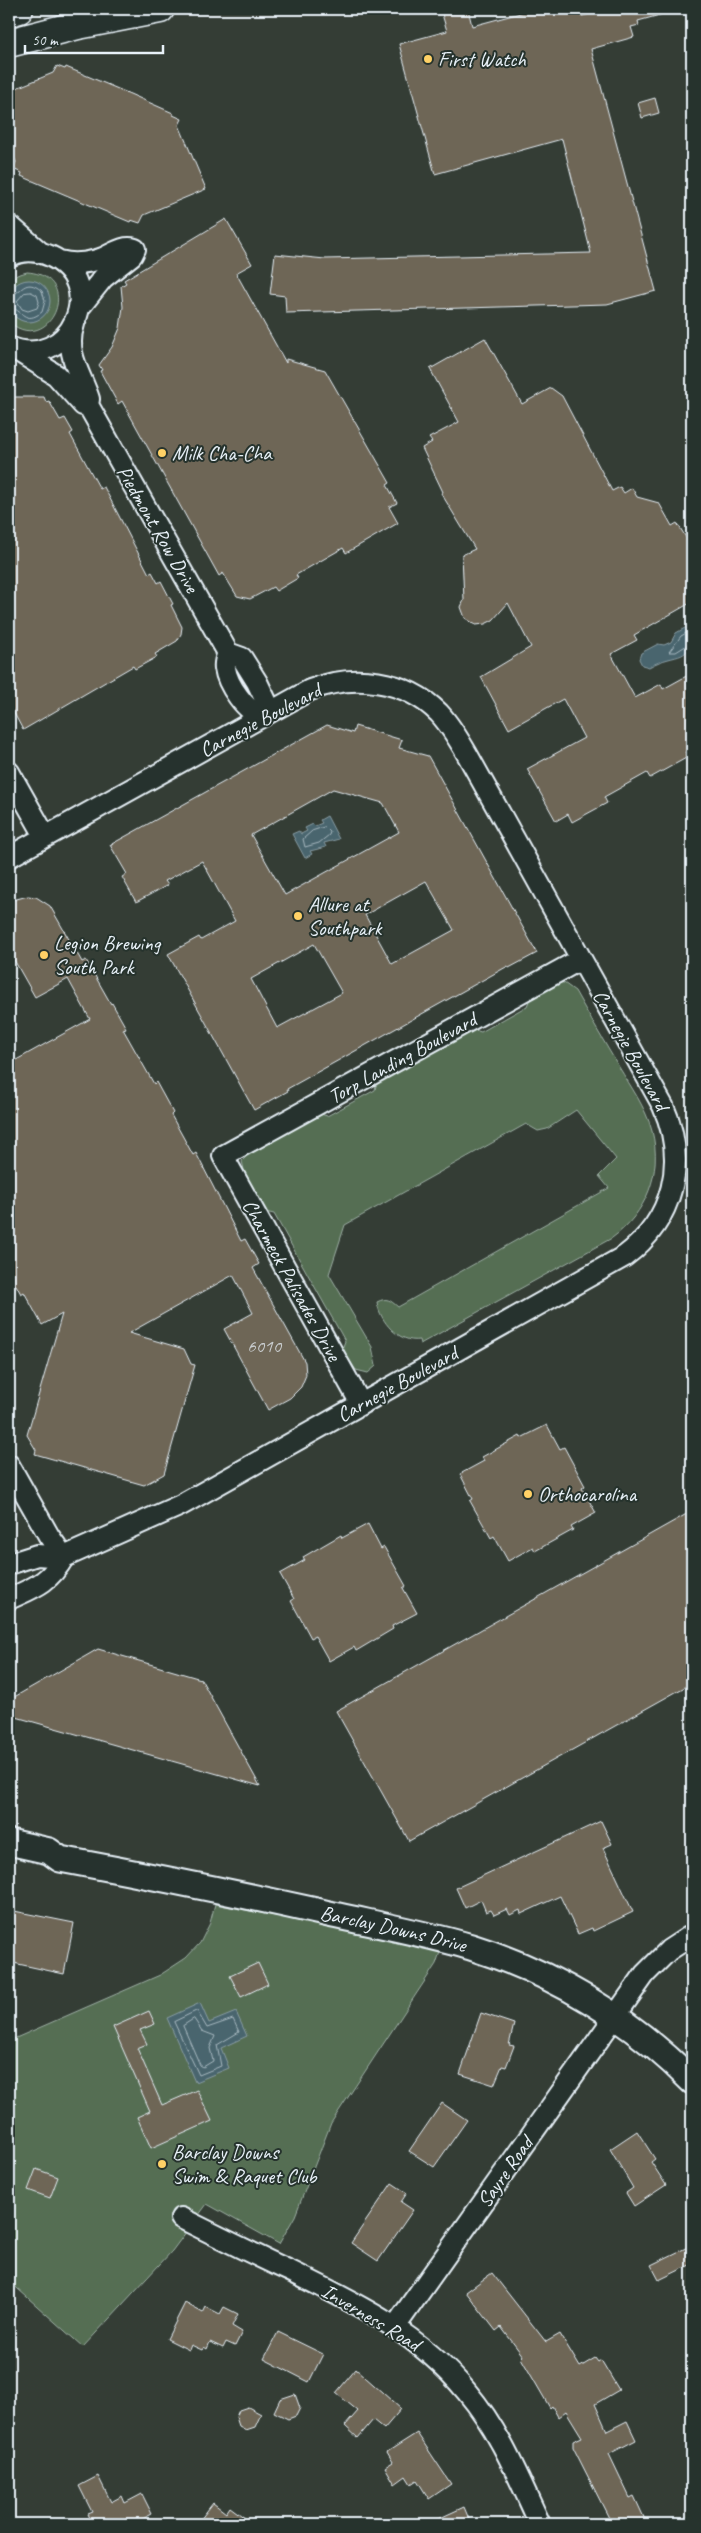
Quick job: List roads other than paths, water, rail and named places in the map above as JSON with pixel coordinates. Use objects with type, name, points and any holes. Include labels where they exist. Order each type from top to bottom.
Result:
[{"type":"main road","points":[[9,12],[19,9]]},
{"type":"main road","points":[[9,43],[78,25],[160,9]]},
{"type":"street","name":"Piedmont Row Drive","points":[[9,225],[40,252],[60,261],[75,281],[79,292],[77,316],[71,335],[71,350],[77,372],[90,399],[88,405],[228,652],[242,658],[257,682],[266,701],[262,715]]},
{"type":"street","points":[[60,261],[84,263],[127,247],[134,249],[132,255],[96,286],[77,316]]},
{"type":"street","name":"Piedmont Row Drive","points":[[9,256],[27,251],[40,252]]},
{"type":"street","name":"Piedmont Row Drive","points":[[13,348],[34,352],[50,347],[64,338],[77,316]]},
{"type":"street","name":"Piedmont Row Drive","points":[[13,348],[56,375],[83,405],[88,405]]},
{"type":"street","name":"Carnegie Boulevard","points":[[9,857],[310,690],[335,682],[349,680],[390,684],[402,689],[431,706],[456,736],[656,1094],[671,1125],[676,1148],[675,1173],[670,1196],[661,1217],[643,1242],[625,1256],[181,1504],[64,1557],[37,1555],[9,1564]]},
{"type":"street","points":[[9,772],[45,836]]},
{"type":"street","name":"Torp Landing Boulevard","points":[[223,1156],[581,959]]},
{"type":"street","name":"Charmeck Palisades Drive","points":[[223,1156],[361,1404]]},
{"type":"street","points":[[9,1465],[49,1536],[64,1557],[53,1575],[43,1584],[9,1599]]},
{"type":"street","name":"Barclay Downs Drive","points":[[9,1842],[49,1851],[60,1859]]},
{"type":"street","name":"Barclay Downs Drive","points":[[9,1860],[38,1864],[60,1859],[231,1892],[456,1943],[536,1972],[577,1993],[616,2017],[666,2056],[692,2081]]},
{"type":"street","name":"Sayre Road","points":[[395,2327],[658,1961],[692,1935]]},
{"type":"street","name":"Inverness Road","points":[[181,2218],[354,2302],[395,2327],[431,2354],[467,2391],[481,2409],[502,2443],[540,2524]]},
{"type":"water","points":[[33,280],[41,283],[47,289],[50,301],[47,313],[41,319],[25,322],[17,319],[11,313],[8,297],[11,289],[17,283]]},
{"type":"water","points":[[692,624],[691,637],[686,652],[649,667],[642,665],[639,659],[641,653],[658,644],[664,645],[671,642],[676,633]]},
{"type":"water","points":[[327,816],[339,839],[324,843],[326,847],[310,851],[312,854],[305,858],[292,834],[299,831],[301,834],[307,831],[305,828],[313,824],[315,826],[322,823],[320,820]]},
{"type":"water","points":[[200,2003],[209,2023],[236,2012],[247,2036],[221,2048],[229,2068],[195,2082],[167,2018]]},
{"type":"place","name":"First Watch","points":[[428,59]]},
{"type":"place","name":"Milk Cha-Cha","points":[[162,453]]},
{"type":"place","name":"Allure at Southpark","points":[[298,916]]},
{"type":"place","name":"Legion Brewing South Park","points":[[44,955]]},
{"type":"place","name":"Orthocarolina","points":[[528,1494]]},
{"type":"place","name":"Barclay Downs Swim & Raquet Club","points":[[162,2164]]}]
